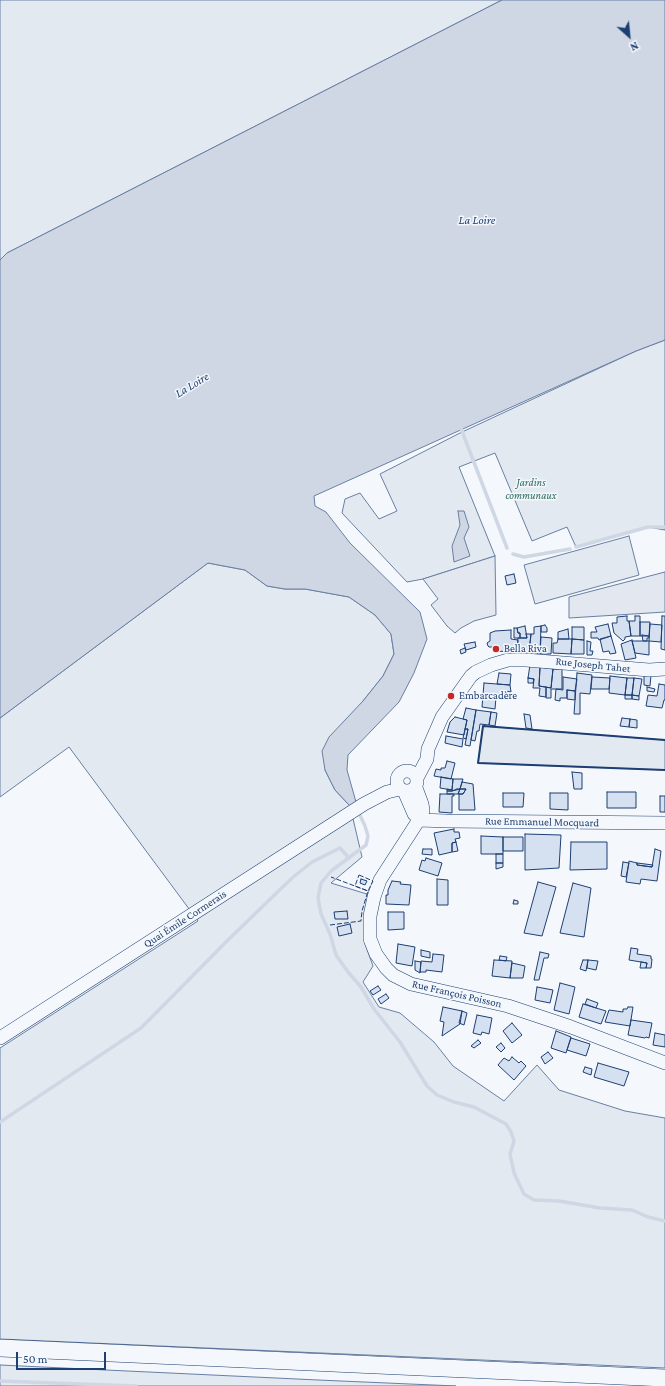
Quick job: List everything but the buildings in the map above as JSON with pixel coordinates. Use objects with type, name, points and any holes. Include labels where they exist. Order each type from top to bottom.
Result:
[{"type":"main road","points":[[0,1348],[665,1378]]},
{"type":"street","name":"Rue Joseph Tahet","points":[[407,783],[427,759],[428,749],[442,717],[472,676],[476,672],[491,665],[508,660],[526,660],[665,670]]},
{"type":"street","name":"Quai Émile Cormerais","points":[[0,1038],[348,815],[367,802],[381,788],[407,783]]},
{"type":"street","points":[[407,783],[414,814],[420,820]]},
{"type":"street","name":"Rue Emmanuel Mocquard","points":[[420,820],[665,823]]},
{"type":"street","name":"Rue François Poisson","points":[[420,820],[380,880],[374,897],[369,924],[370,940],[376,954],[393,975],[411,984],[508,1006],[571,1027],[665,1063]]},
{"type":"green space","points":[[0,0],[502,0],[7,253],[0,260]]},
{"type":"green space","name":"Jardins communaux","points":[[665,340],[665,530],[648,527],[576,547],[567,527],[532,541],[495,453],[459,467],[495,556],[423,579],[407,582],[342,513],[345,499],[360,493],[379,519],[397,511],[380,474],[460,433],[636,351]]},
{"type":"green space","points":[[629,536],[639,575],[535,604],[524,565]]},
{"type":"green space","points":[[208,563],[245,570],[267,586],[285,589],[305,589],[349,597],[375,615],[391,634],[394,654],[383,676],[363,701],[325,770],[335,790],[350,806],[362,857],[331,883],[370,895],[365,944],[373,966],[363,982],[379,1007],[400,1013],[434,1042],[453,1066],[504,1101],[537,1065],[559,1090],[625,1111],[665,1118],[665,1368],[0,1339],[0,1048],[198,921],[69,747],[0,797],[0,718]]},
{"type":"green space","points":[[483,726],[665,740],[665,770],[478,763]]},
{"type":"green space","points":[[0,1365],[318,1380],[456,1386],[0,1386]]},
{"type":"shaded area","points":[[495,556],[496,615],[474,621],[455,633],[447,626],[431,605],[438,599],[423,579]]},
{"type":"shaded area","points":[[665,572],[665,612],[569,618],[569,597]]},
{"type":"water","name":"La Loire","points":[[502,0],[665,0],[665,340],[636,351],[314,496],[315,506],[326,512],[350,543],[420,612],[427,639],[414,673],[399,702],[348,755],[347,770],[356,802],[350,806],[335,790],[325,770],[322,751],[329,737],[363,701],[383,676],[394,654],[391,634],[375,615],[349,597],[305,589],[285,589],[267,586],[245,570],[208,563],[0,718],[0,260],[7,253]]},
{"type":"water","points":[[458,511],[464,511],[469,527],[464,538],[470,556],[454,562],[452,546],[460,525]]},
{"type":"waterway","points":[[460,426],[507,548]]},
{"type":"waterway","points":[[576,547],[648,527],[665,527]]},
{"type":"waterway","points":[[513,554],[524,557],[570,549]]},
{"type":"waterway","points":[[358,811],[368,836],[366,845],[331,871],[321,883],[318,898],[321,914],[330,934],[336,955],[361,987],[374,1009],[400,1042],[427,1086],[437,1095],[454,1102],[474,1107],[506,1124],[514,1141],[510,1154],[514,1173],[524,1194],[534,1200],[559,1201],[600,1208],[632,1210],[648,1217],[665,1221]]},
{"type":"waterway","points":[[0,1122],[141,1028],[228,940],[292,878],[312,862],[340,848],[349,858]]},
{"type":"waterway","points":[[0,1381],[136,1386]]},
{"type":"fence","points":[[359,875],[373,881],[368,891],[355,886],[359,875]]},
{"type":"fence","points":[[330,925],[361,921],[362,911],[368,891],[331,877]]},
{"type":"wall","points":[[665,740],[483,726],[478,763],[665,770]]},
{"type":"place","name":"Bella Riva","points":[[496,649]]},
{"type":"place","name":"Embarcadère","points":[[451,696]]}]
